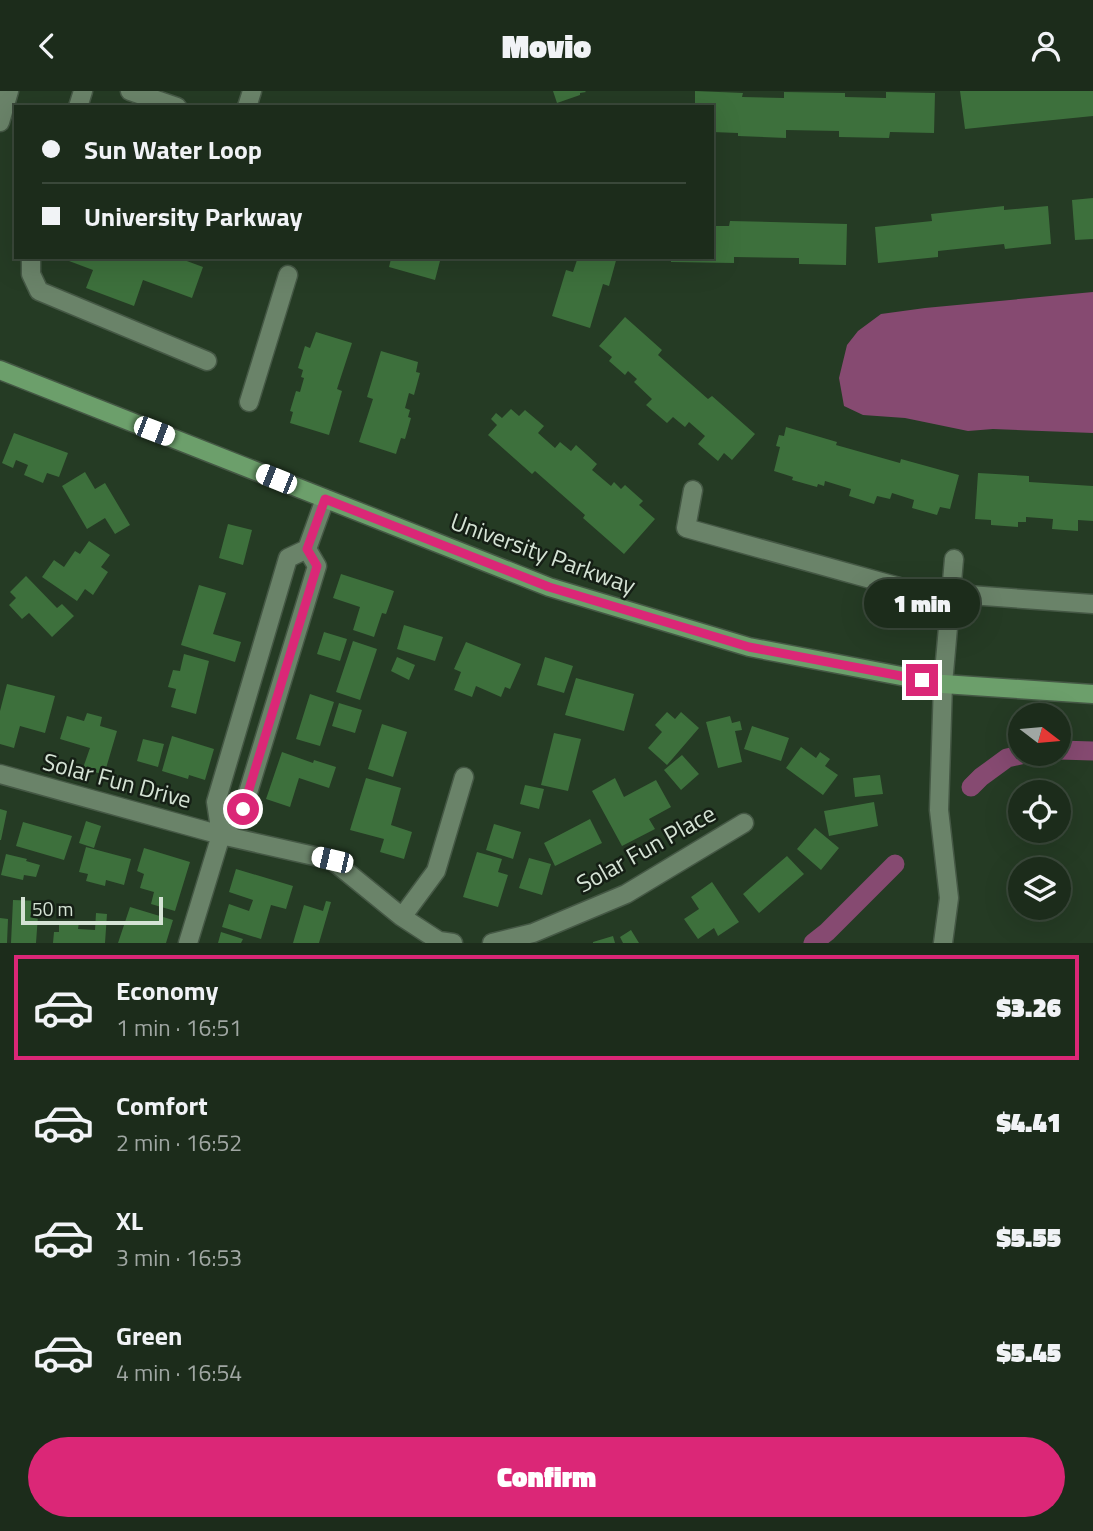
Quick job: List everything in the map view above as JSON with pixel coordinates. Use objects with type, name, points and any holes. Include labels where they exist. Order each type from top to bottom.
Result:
[{"type":"main road","name":"University Parkway","points":[[0,370],[549,587],[749,647],[943,684],[1093,694]]},
{"type":"street","points":[[0,122],[9,91]]},
{"type":"street","points":[[130,91],[171,105]]},
{"type":"street","points":[[31,259],[32,274],[39,291],[207,361]]},
{"type":"street","points":[[249,402],[288,275]]},
{"type":"street","points":[[693,490],[687,528],[914,591],[1093,604]]},
{"type":"street","points":[[221,835],[216,802],[288,558],[307,549],[325,499]]},
{"type":"street","points":[[188,943],[221,835],[243,809],[317,566],[307,549]]},
{"type":"street","points":[[943,943],[948,898],[939,810],[943,684],[954,559]]},
{"type":"street","points":[[253,676],[280,683]]},
{"type":"street","name":"Solar Fun Drive","points":[[0,774],[221,835]]},
{"type":"street","points":[[402,917],[436,871],[464,777]]},
{"type":"street","name":"Solar Fun Place","points":[[492,943],[533,933],[626,894],[744,823]]},
{"type":"street","points":[[221,835],[332,860],[402,917],[439,941],[453,943]]},
{"type":"shaded area","points":[[1093,292],[1093,433],[993,429],[968,431],[905,418],[863,415],[844,406],[839,378],[847,345],[858,331],[881,314]]},
{"type":"building","points":[[553,91],[585,91],[586,92],[557,103]]},
{"type":"building","points":[[695,91],[743,93],[742,97],[784,98],[784,92],[845,93],[845,97],[886,98],[886,92],[935,93],[934,133],[890,132],[889,138],[839,137],[839,131],[786,130],[786,138],[738,136],[738,133],[714,132],[714,105],[695,105]]},
{"type":"building","points":[[960,91],[1093,91],[1093,116],[965,129]]},
{"type":"building","points":[[1093,198],[1093,239],[1075,240],[1072,200]]},
{"type":"building","points":[[1004,206],[1004,210],[1048,206],[1051,244],[1005,249],[1004,244],[938,251],[938,257],[878,263],[875,227],[932,221],[931,214]]},
{"type":"building","points":[[730,221],[847,224],[846,265],[799,264],[799,258],[734,257],[734,263],[671,262],[671,259],[714,259],[714,226],[729,226]]},
{"type":"building","points":[[64,259],[181,259],[203,267],[192,298],[143,280],[134,306],[86,288],[93,270]]},
{"type":"building","points":[[391,259],[440,259],[435,280],[389,267]]},
{"type":"building","points":[[577,259],[616,259],[609,286],[603,284],[590,328],[552,316],[566,270],[573,272]]},
{"type":"building","points":[[625,317],[662,350],[658,355],[708,399],[712,396],[755,434],[732,460],[724,453],[718,461],[698,444],[705,436],[689,422],[685,427],[673,417],[667,423],[646,405],[652,399],[634,382],[637,379],[628,371],[625,375],[609,361],[612,357],[599,346]]},
{"type":"building","points":[[316,332],[352,343],[337,389],[342,391],[329,435],[290,423],[293,412],[290,411],[296,391],[300,392],[304,378],[301,377],[303,370],[298,368],[305,346],[310,348]]},
{"type":"building","points":[[381,351],[418,362],[416,372],[420,373],[414,395],[409,393],[405,408],[410,410],[408,417],[411,418],[405,439],[401,438],[396,454],[359,442],[373,399],[367,397]]},
{"type":"building","points":[[511,409],[519,416],[525,410],[544,426],[538,433],[555,448],[560,442],[571,451],[576,445],[597,464],[592,470],[611,486],[614,482],[621,489],[625,485],[643,501],[639,505],[655,519],[624,554],[535,471],[532,474],[488,435],[497,425],[491,419],[496,413],[502,418]]},
{"type":"building","points":[[786,427],[837,442],[836,445],[900,463],[901,459],[959,475],[950,509],[940,507],[937,515],[912,508],[914,500],[892,493],[890,499],[877,496],[874,504],[849,496],[851,489],[825,481],[824,486],[818,484],[817,487],[792,480],[793,477],[774,471],[780,447],[776,446],[779,435],[784,436]]},
{"type":"building","points":[[14,433],[68,453],[59,477],[47,473],[43,483],[24,475],[28,465],[16,460],[13,468],[2,463]]},
{"type":"building","points":[[85,472],[95,489],[105,483],[130,525],[115,534],[105,518],[87,529],[62,486]]},
{"type":"building","points":[[978,473],[1029,476],[1029,482],[1093,486],[1093,521],[1078,520],[1078,531],[1052,529],[1053,519],[1026,517],[1026,522],[1018,522],[1018,527],[991,525],[991,520],[975,519]]},
{"type":"building","points":[[228,524],[252,530],[243,565],[219,558]]},
{"type":"building","points":[[89,541],[110,555],[101,567],[108,572],[93,595],[85,589],[77,601],[42,577],[54,560],[64,567],[75,551],[80,554]]},
{"type":"building","points":[[341,574],[394,591],[386,614],[382,613],[374,637],[353,630],[360,607],[333,598]]},
{"type":"building","points":[[26,576],[57,608],[62,604],[74,616],[52,637],[29,613],[22,619],[9,605],[16,598],[10,592]]},
{"type":"building","points":[[199,585],[226,593],[213,634],[241,642],[235,662],[181,645]]},
{"type":"building","points":[[404,625],[443,637],[435,661],[397,649]]},
{"type":"building","points":[[324,632],[347,639],[340,661],[317,654]]},
{"type":"building","points":[[353,641],[377,649],[360,700],[336,692]]},
{"type":"building","points":[[466,642],[521,664],[510,689],[505,687],[501,697],[476,686],[472,697],[454,690],[461,672],[454,669]]},
{"type":"building","points":[[184,654],[209,661],[196,714],[171,707],[176,689],[168,687],[173,670],[180,671]]},
{"type":"building","points":[[397,657],[415,665],[409,680],[391,671]]},
{"type":"building","points":[[545,657],[573,666],[564,693],[537,685]]},
{"type":"building","points":[[576,678],[634,694],[624,731],[565,715]]},
{"type":"building","points":[[7,684],[55,696],[45,733],[20,726],[14,748],[0,744],[0,711]]},
{"type":"building","points":[[310,694],[334,702],[320,746],[296,739]]},
{"type":"building","points":[[339,703],[362,710],[355,733],[332,726]]},
{"type":"building","points":[[667,712],[675,719],[681,712],[699,728],[667,765],[648,748],[662,732],[655,725]]},
{"type":"building","points":[[87,713],[102,717],[100,726],[117,731],[104,775],[83,768],[90,748],[60,739],[67,716],[84,721]]},
{"type":"building","points":[[730,716],[732,723],[740,721],[742,730],[735,731],[742,762],[718,768],[706,722]]},
{"type":"building","points":[[382,724],[407,732],[393,777],[368,769]]},
{"type":"building","points":[[752,726],[789,738],[781,761],[744,749]]},
{"type":"building","points":[[554,733],[581,739],[568,791],[541,785]]},
{"type":"building","points":[[172,736],[214,749],[205,780],[189,775],[188,779],[162,771]]},
{"type":"building","points":[[143,739],[164,744],[158,767],[137,761]]},
{"type":"building","points":[[801,747],[816,758],[820,752],[830,759],[825,766],[838,775],[823,795],[786,768]]},
{"type":"building","points":[[282,752],[313,763],[314,760],[336,767],[329,788],[299,778],[290,807],[266,799]]},
{"type":"building","points":[[682,755],[699,774],[681,790],[664,770]]},
{"type":"building","points":[[880,775],[883,794],[855,797],[853,778]]},
{"type":"building","points":[[366,778],[401,788],[391,825],[412,832],[404,859],[380,852],[384,839],[350,830]]},
{"type":"building","points":[[615,778],[624,797],[656,780],[671,807],[649,819],[655,829],[622,846],[592,791]]},
{"type":"building","points":[[525,785],[544,789],[539,809],[520,804]]},
{"type":"building","points":[[874,802],[878,826],[829,836],[824,811]]},
{"type":"building","points":[[0,809],[7,811],[1,840],[0,840]]},
{"type":"building","points":[[590,819],[602,843],[555,866],[544,843]]},
{"type":"building","points":[[86,821],[101,826],[94,848],[79,843]]},
{"type":"building","points":[[23,822],[72,836],[64,860],[16,846]]},
{"type":"building","points":[[494,824],[521,832],[513,859],[486,850]]},
{"type":"building","points":[[815,828],[839,848],[821,870],[797,849]]},
{"type":"building","points":[[86,847],[131,859],[124,885],[106,880],[105,886],[86,881],[88,874],[79,872]]},
{"type":"building","points":[[144,848],[190,862],[175,911],[151,904],[154,892],[140,888],[144,874],[137,871]]},
{"type":"building","points":[[477,852],[502,859],[498,872],[508,875],[498,907],[463,897]]},
{"type":"building","points":[[6,854],[40,865],[36,877],[24,875],[23,880],[1,875]]},
{"type":"building","points":[[787,856],[804,874],[759,913],[743,894]]},
{"type":"building","points":[[529,858],[551,864],[542,895],[519,888]]},
{"type":"building","points":[[236,869],[293,886],[286,909],[271,905],[261,939],[222,927],[229,904],[249,911],[253,900],[229,892]]},
{"type":"building","points":[[712,882],[739,922],[718,936],[714,928],[698,939],[684,919],[699,909],[691,897]]},
{"type":"building","points":[[13,900],[39,901],[36,943],[11,943]]},
{"type":"building","points":[[326,901],[331,902],[319,943],[293,943],[304,905],[323,911]]},
{"type":"building","points":[[130,907],[173,920],[166,943],[118,943]]},
{"type":"building","points":[[96,913],[107,914],[105,943],[53,943],[54,932],[59,932],[59,921],[79,922],[78,929],[95,930]]},
{"type":"building","points":[[0,918],[8,919],[7,943],[0,943]]},
{"type":"building","points":[[631,930],[639,943],[623,943],[620,937]]},
{"type":"building","points":[[221,932],[243,939],[241,943],[218,943]]},
{"type":"building","points":[[613,936],[615,943],[593,943],[593,942]]},
{"type":"waterway","points":[[1071,750],[1093,751]]},
{"type":"waterway","points":[[971,787],[1008,758]]},
{"type":"waterway","points":[[813,943],[895,864]]},
{"type":"route","points":[[243,809],[317,566],[307,549],[325,499],[549,587],[749,647],[922,680]]}]
